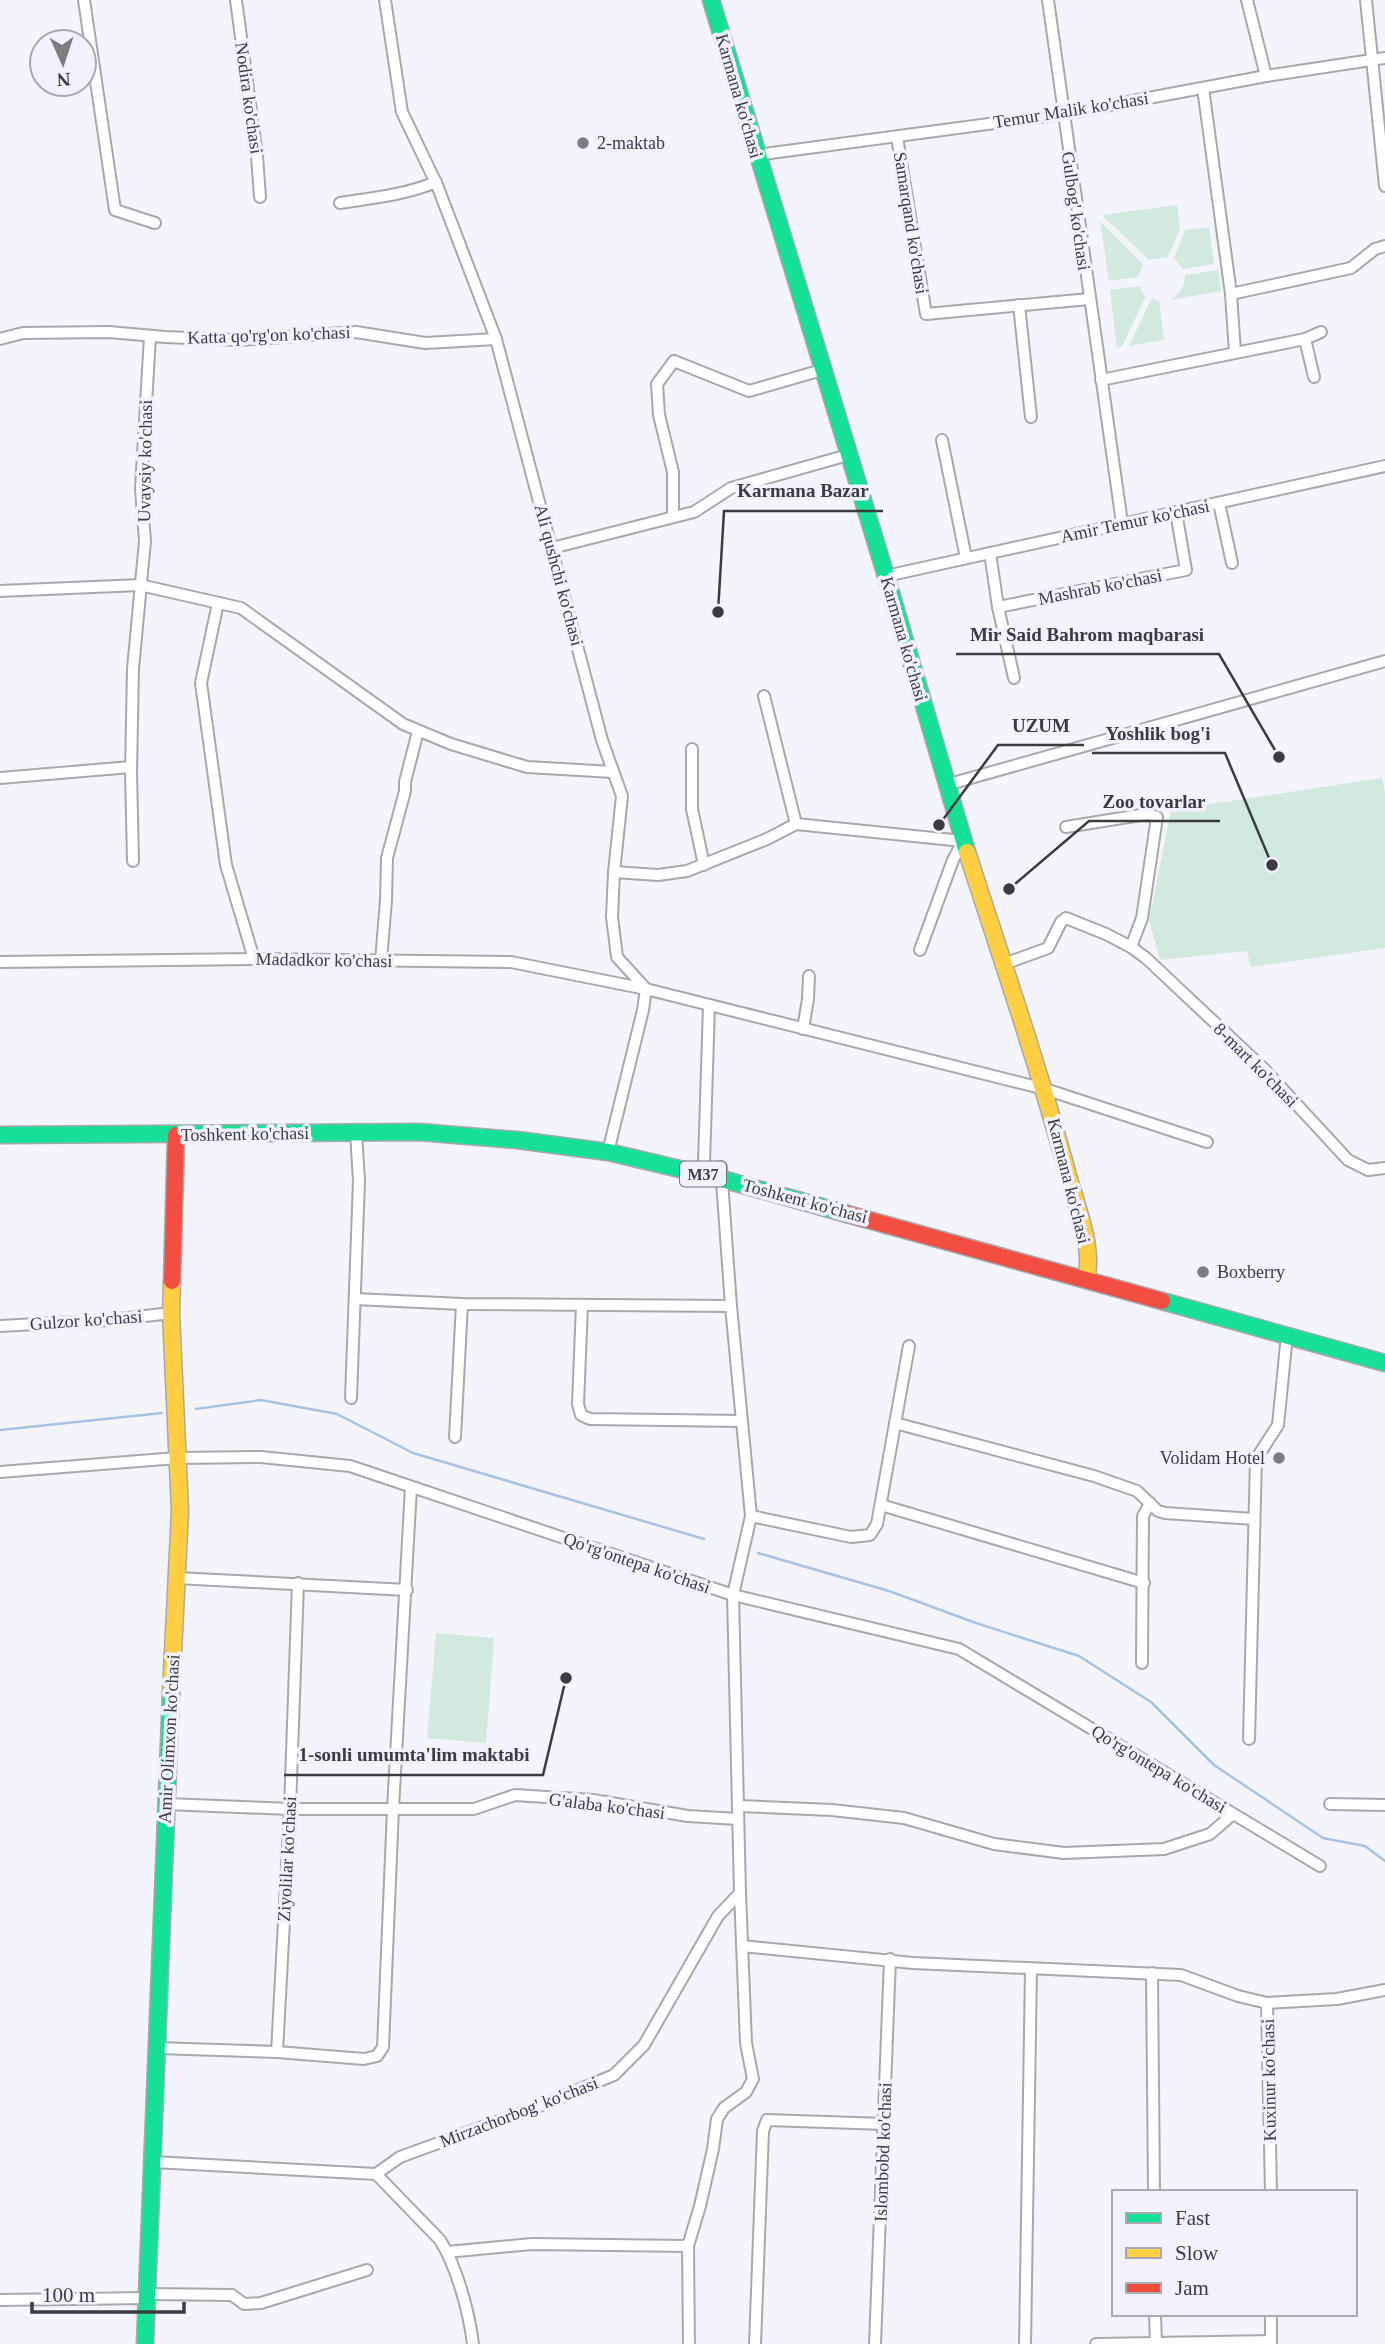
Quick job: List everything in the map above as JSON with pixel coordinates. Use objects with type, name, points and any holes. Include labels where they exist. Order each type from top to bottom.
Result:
[{"type":"main road","name":"Karmana ko'chasi","points":[[711,0],[886,576],[963,841],[1045,1088],[1083,1231],[1088,1273]]},
{"type":"main road","name":"Toshkent ko'chasi","points":[[0,1135],[419,1122],[518,1128],[722,1173],[1385,1351]]},
{"type":"main road","name":"Toshkent ko'chasi","points":[[0,1123],[419,1132],[610,1147],[704,1163],[722,1173]]},
{"type":"main road","name":"Amir Olimxon ko'chasi","points":[[145,2344],[180,1511],[171,1313],[176,1128]]},
{"type":"main road","name":"Toshkent ko'chasi","points":[[1088,1273],[1385,1363]]},
{"type":"street","points":[[84,0],[115,210],[155,223]]},
{"type":"street","name":"Nodira ko'chasi","points":[[236,0],[260,197]]},
{"type":"street","name":"Ali qushchi ko'chasi","points":[[385,0],[402,113],[436,181],[496,339],[602,740],[622,796],[612,917],[617,957],[646,989]]},
{"type":"street","name":"Gulbog' ko'chasi","points":[[1048,0],[1122,523]]},
{"type":"street","points":[[1247,0],[1266,76]]},
{"type":"street","points":[[1366,0],[1385,186]]},
{"type":"street","name":"Temur Malik ko'chasi","points":[[756,155],[1063,114],[1266,76],[1385,58]]},
{"type":"street","points":[[1203,88],[1231,294],[1235,352]]},
{"type":"street","name":"Samarqand ko'chasi","points":[[897,137],[926,314],[1089,299]]},
{"type":"street","points":[[340,203],[418,189],[436,181]]},
{"type":"street","points":[[1231,294],[1351,268],[1375,249],[1385,246]]},
{"type":"street","points":[[1019,305],[1031,417]]},
{"type":"street","name":"Katta qo'rg'on ko'chasi","points":[[0,339],[23,333],[109,332],[239,340],[356,332],[425,343],[496,339]]},
{"type":"street","points":[[1101,380],[1305,339],[1321,332]]},
{"type":"street","name":"Uvaysiy ko'chasi","points":[[132,861],[133,669],[145,541],[141,489],[149,336]]},
{"type":"street","points":[[1305,339],[1314,377]]},
{"type":"street","points":[[673,517],[673,472],[659,415],[657,384],[674,361],[749,391],[822,370]]},
{"type":"street","points":[[942,440],[966,558]]},
{"type":"street","points":[[552,548],[694,512],[731,488],[848,455]]},
{"type":"street","name":"Amir Temur ko'chasi","points":[[886,576],[1385,466]]},
{"type":"street","points":[[1219,503],[1233,563]]},
{"type":"street","name":"Mashrab ko'chasi","points":[[998,607],[1186,570],[1176,512]]},
{"type":"street","points":[[990,553],[998,607],[1014,678]]},
{"type":"street","points":[[0,591],[140,585],[241,608],[403,724],[418,731],[527,767],[613,772]]},
{"type":"street","points":[[218,603],[201,683],[226,865],[254,959]]},
{"type":"street","points":[[946,785],[1385,661]]},
{"type":"street","points":[[764,696],[796,824]]},
{"type":"street","points":[[381,961],[387,858],[418,731]]},
{"type":"street","points":[[692,749],[692,809],[704,865]]},
{"type":"street","points":[[0,778],[131,767]]},
{"type":"street","points":[[1066,827],[1147,814],[1157,817],[1142,918],[1131,947]]},
{"type":"street","points":[[614,872],[658,875],[687,871],[767,839],[796,824],[963,841],[953,860],[920,950]]},
{"type":"street","name":"8-mart ko'chasi","points":[[1004,964],[1048,948],[1060,922],[1066,918],[1131,947],[1263,1068],[1349,1160],[1367,1170],[1385,1168]]},
{"type":"street","name":"Madadkor ko'chasi","points":[[0,962],[254,959],[510,962],[646,989],[1045,1088],[1207,1142]]},
{"type":"street","points":[[803,1029],[809,976]]},
{"type":"street","points":[[610,1147],[646,989]]},
{"type":"street","points":[[704,1163],[709,1006]]},
{"type":"street","points":[[351,1398],[359,1181],[356,1132]]},
{"type":"street","points":[[689,2344],[688,2246],[701,2206],[717,2119],[724,2109],[746,2092],[753,2079],[746,2043],[733,1595],[751,1516],[731,1306],[722,1173]]},
{"type":"street","points":[[355,1299],[463,1304],[731,1306]]},
{"type":"street","points":[[454,1437],[463,1304]]},
{"type":"street","points":[[582,1305],[578,1405],[581,1415],[590,1419],[742,1420]]},
{"type":"street","name":"Gulzor ko'chasi","points":[[0,1326],[111,1320],[171,1313]]},
{"type":"street","points":[[1249,1739],[1256,1459],[1278,1424],[1287,1335]]},
{"type":"street","points":[[751,1516],[852,1537],[870,1535],[877,1524],[881,1505],[909,1346]]},
{"type":"street","points":[[895,1423],[1094,1476],[1137,1491],[1158,1511],[1165,1513],[1254,1519]]},
{"type":"street","name":"Qo'rg'ontepa ko'chasi","points":[[0,1472],[177,1458],[261,1457],[350,1466],[733,1595],[959,1649],[1321,1866]]},
{"type":"street","points":[[158,2048],[277,2052],[364,2059],[377,2056],[383,2047],[411,1487]]},
{"type":"street","points":[[1142,1663],[1143,1516],[1150,1503]]},
{"type":"street","points":[[881,1505],[1144,1583]]},
{"type":"street","points":[[177,1578],[407,1590]]},
{"type":"street","name":"Ziyolilar ko'chasi","points":[[277,2052],[290,1809],[298,1583]]},
{"type":"street","name":"G'alaba ko'chasi","points":[[166,1804],[290,1809],[474,1809],[515,1795],[593,1800],[643,1810],[738,1819]]},
{"type":"street","points":[[1331,1804],[1385,1805]]},
{"type":"street","name":"Qo'rg'ontepa ko'chasi","points":[[738,1806],[832,1810],[904,1818],[994,1844],[1064,1853],[1164,1849],[1210,1835],[1233,1814]]},
{"type":"street","name":"Mirzachorbog' ko'chasi","points":[[376,2174],[400,2157],[537,2107],[614,2075],[644,2045],[719,1916],[740,1893]]},
{"type":"street","points":[[742,1946],[890,1959],[913,1964],[1181,1975],[1238,1996],[1267,2003]]},
{"type":"street","name":"Islombobd ko'chasi","points":[[875,2344],[890,1959]]},
{"type":"street","points":[[1025,2344],[1031,1970]]},
{"type":"street","points":[[1152,1973],[1154,2190]]},
{"type":"street","name":"Kuxinur ko'chasi","points":[[1271,2190],[1267,2003],[1337,2000],[1385,1990]]},
{"type":"street","points":[[755,2344],[763,2131],[767,2120],[885,2123]]},
{"type":"street","points":[[153,2162],[376,2174],[440,2240],[447,2252],[471,2326],[473,2344]]},
{"type":"street","points":[[447,2252],[531,2244],[688,2246]]},
{"type":"street","points":[[0,2300],[232,2295],[244,2304],[261,2303],[367,2270]]},
{"type":"street","points":[[1155,2316],[1156,2344]]},
{"type":"street","points":[[1096,2344],[1271,2343],[1271,2316]]},
{"type":"green space","points":[[1177,205],[1180,228],[1168,257],[1149,260],[1102,215]]},
{"type":"green space","points":[[1100,221],[1143,264],[1138,277],[1109,281]]},
{"type":"green space","points":[[1209,227],[1214,264],[1183,269],[1174,258],[1185,230]]},
{"type":"green space","points":[[1218,270],[1221,291],[1171,300],[1181,289],[1185,275]]},
{"type":"green space","points":[[1140,286],[1146,296],[1122,346],[1117,348],[1110,290]]},
{"type":"green space","points":[[1152,298],[1159,301],[1164,340],[1129,346]]},
{"type":"green space","points":[[1382,778],[1385,793],[1385,948],[1251,967],[1247,951],[1160,960],[1149,920],[1171,810]]},
{"type":"green space","points":[[436,1633],[494,1638],[486,1743],[427,1738]]},
{"type":"waterway","points":[[196,1409],[261,1400],[337,1414],[413,1453],[704,1539]]},
{"type":"waterway","points":[[0,1430],[162,1413]]},
{"type":"waterway","points":[[758,1553],[889,1591],[976,1623],[1079,1656],[1151,1702],[1214,1765],[1323,1838],[1365,1846],[1385,1861]]},
{"type":"traffic: fast","points":[[711,0],[967,852]]},
{"type":"traffic: fast","points":[[0,1135],[419,1132],[517,1140],[608,1152],[722,1179],[847,1214]]},
{"type":"traffic: fast","points":[[1162,1301],[1385,1363]]},
{"type":"traffic: fast","points":[[145,2344],[171,1693]]},
{"type":"traffic: slow","points":[[967,852],[1033,1055],[1080,1215],[1088,1255],[1086,1278]]},
{"type":"traffic: slow","points":[[171,1693],[180,1511],[171,1313],[172,1281]]},
{"type":"traffic: jam","points":[[172,1281],[176,1135]]},
{"type":"traffic: jam","points":[[847,1214],[1162,1301]]},
{"type":"place","name":"2-maktab","points":[[583,143]]},
{"type":"place","name":"Karmana Bazar","points":[[718,612]]},
{"type":"place","name":"Mir Said Bahrom maqbarasi","points":[[1279,757]]},
{"type":"place","name":"UZUM","points":[[939,825]]},
{"type":"place","name":"Yoshlik bog'i","points":[[1272,865]]},
{"type":"place","name":"Zoo tovarlar","points":[[1009,889]]},
{"type":"place","name":"Boxberry","points":[[1203,1272]]},
{"type":"place","name":"Volidam Hotel","points":[[1279,1458]]},
{"type":"place","name":"1-sonli umumta'lim maktabi","points":[[566,1678]]}]
